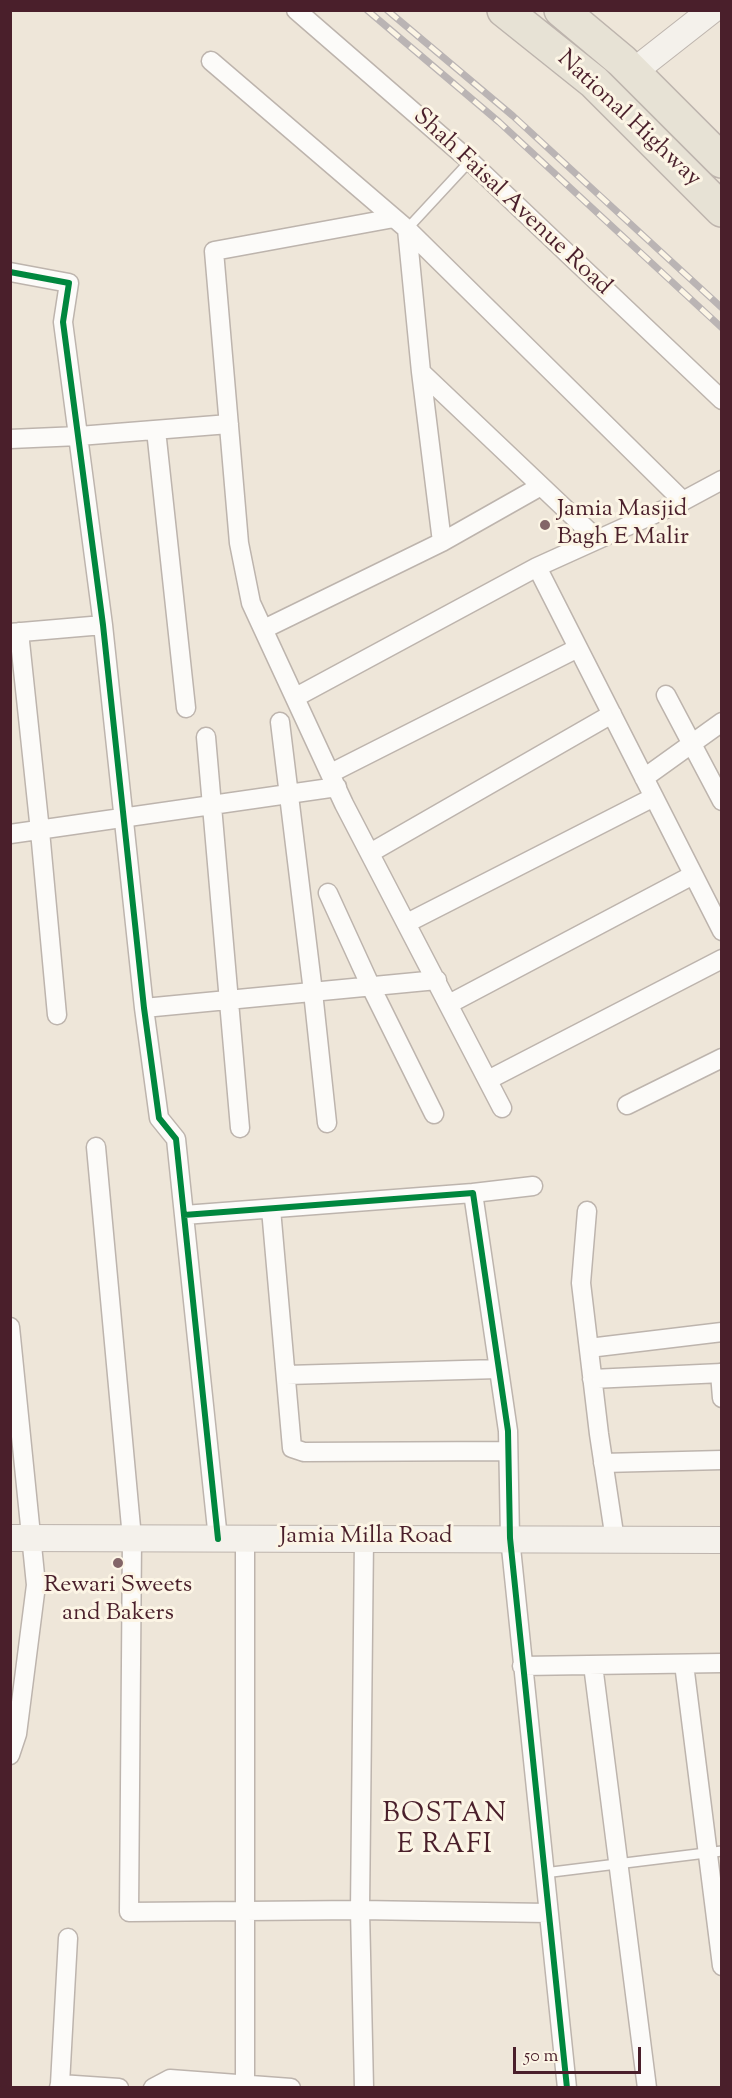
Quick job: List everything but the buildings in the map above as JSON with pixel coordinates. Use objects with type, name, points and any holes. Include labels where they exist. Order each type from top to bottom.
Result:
[{"type":"highway","name":"National Highway","points":[[504,10],[594,82],[722,210]]},
{"type":"highway","name":"National Highway","points":[[561,10],[628,67],[722,161]]},
{"type":"main road","points":[[628,67],[692,10]]},
{"type":"main road","points":[[628,67],[647,61],[712,10]]},
{"type":"main road","name":"Jamia Milla Road","points":[[22,1538],[722,1540]]},
{"type":"street","name":"Shah Faisal Avenue Road","points":[[296,10],[470,161],[722,400]]},
{"type":"street","points":[[211,61],[400,224],[684,501]]},
{"type":"street","points":[[400,224],[442,542]]},
{"type":"street","points":[[400,224],[214,251],[239,543],[251,603],[370,853],[502,1108]]},
{"type":"street","points":[[10,272],[69,283],[63,322],[103,624],[144,1008],[159,1118],[176,1139],[218,1539]]},
{"type":"street","points":[[421,372],[597,539]]},
{"type":"street","points":[[10,439],[229,424]]},
{"type":"street","points":[[156,430],[186,708]]},
{"type":"street","points":[[296,697],[537,567],[684,501],[722,480]]},
{"type":"street","points":[[264,629],[442,542],[541,486]]},
{"type":"street","points":[[537,567],[722,931]]},
{"type":"street","points":[[57,1015],[40,831],[15,632],[103,624]]},
{"type":"street","points":[[10,834],[287,794],[334,780],[578,648]]},
{"type":"street","points":[[666,695],[722,801]]},
{"type":"street","points":[[370,853],[612,714]]},
{"type":"street","points":[[280,722],[327,1123]]},
{"type":"street","points":[[644,778],[722,722]]},
{"type":"street","points":[[206,736],[240,1128]]},
{"type":"street","points":[[407,923],[654,797]]},
{"type":"street","points":[[449,1004],[693,875]]},
{"type":"street","points":[[328,893],[371,987],[434,1114]]},
{"type":"street","points":[[488,1080],[722,959]]},
{"type":"street","points":[[144,1008],[437,980]]},
{"type":"street","points":[[627,1106],[722,1058]]},
{"type":"street","points":[[96,1147],[132,1538],[129,1911],[360,1910],[548,1913]]},
{"type":"street","points":[[184,1215],[473,1193],[533,1186]]},
{"type":"street","points":[[473,1193],[508,1431],[510,1538],[567,2088]]},
{"type":"street","points":[[271,1209],[292,1448],[298,1451],[508,1451]]},
{"type":"street","points":[[587,1211],[581,1282],[603,1463],[615,1540]]},
{"type":"street","points":[[10,1327],[22,1538],[36,1585],[17,1734],[10,1755]]},
{"type":"street","points":[[589,1348],[722,1332]]},
{"type":"street","points":[[287,1375],[498,1369]]},
{"type":"street","points":[[592,1379],[721,1373],[722,1398]]},
{"type":"street","points":[[603,1463],[722,1460]]},
{"type":"street","points":[[245,1538],[247,2086]]},
{"type":"street","points":[[364,1538],[360,1910],[364,2088]]},
{"type":"street","points":[[522,1666],[722,1663]]},
{"type":"street","points":[[684,1664],[714,1852],[722,1966]]},
{"type":"street","points":[[593,1665],[647,2088]]},
{"type":"street","points":[[68,1938],[59,2086],[119,2088]]},
{"type":"street","points":[[153,2088],[170,2079],[291,2088]]},
{"type":"lane","points":[[400,224],[470,161]]},
{"type":"lane","points":[[544,1873],[714,1852]]},
{"type":"railway","points":[[367,10],[499,122],[722,328]]},
{"type":"railway","points":[[387,10],[513,116],[722,308]]},
{"type":"cycle path","points":[[10,272],[69,283],[63,322],[103,625],[144,1008],[159,1118],[176,1139],[218,1539]]},
{"type":"cycle path","points":[[184,1215],[473,1193],[508,1431],[510,1538],[567,2088]]},
{"type":"place","name":"Jamia Masjid Bagh E Malir","points":[[545,525]]},
{"type":"place","name":"Rewari Sweets and Bakers","points":[[118,1563]]},
{"type":"district","name":"BOSTAN E RAFI","points":[[445,1832]]}]
